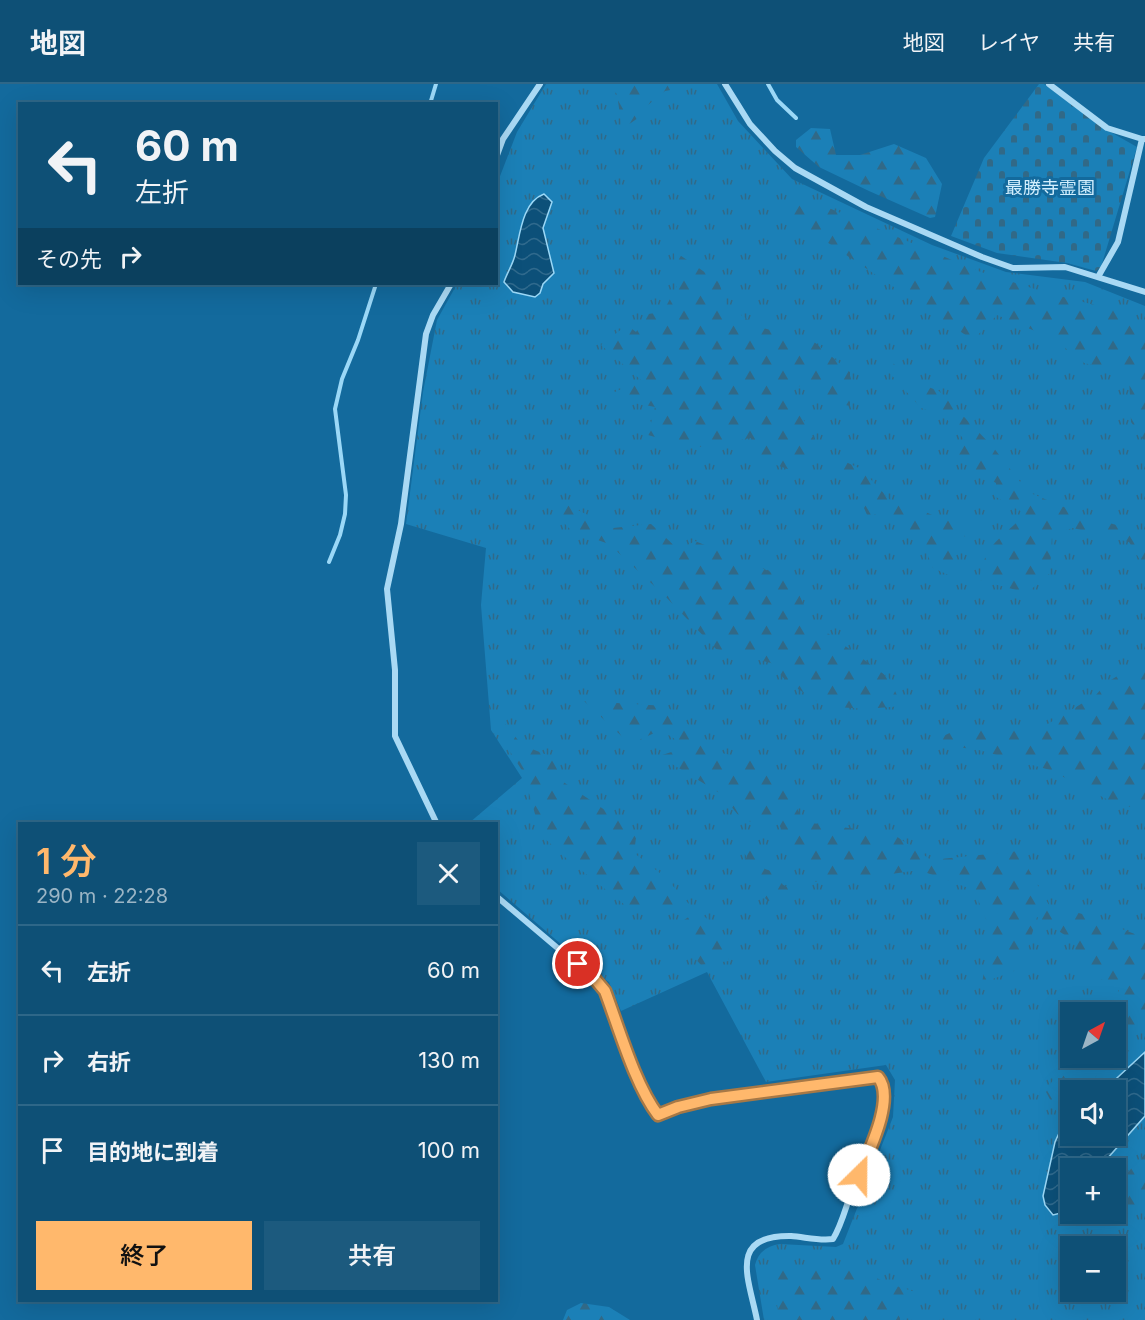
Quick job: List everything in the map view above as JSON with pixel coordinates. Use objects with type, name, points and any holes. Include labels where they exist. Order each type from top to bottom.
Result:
[{"type":"street","points":[[498,152],[502,139],[540,84]]},
{"type":"street","points":[[725,84],[750,124],[775,151],[795,168],[866,207],[971,253],[1013,268],[1065,267],[1145,292]]},
{"type":"street","points":[[1049,84],[1107,128],[1143,139],[1118,242],[1098,277]]},
{"type":"street","points":[[436,822],[395,736],[395,670],[387,589],[401,524],[426,334],[433,315],[450,285]]},
{"type":"street","points":[[498,898],[600,984],[605,991],[642,1086],[658,1115],[678,1107],[711,1099],[872,1077],[878,1077],[881,1081],[883,1104],[878,1129],[833,1239],[774,1237],[758,1243],[748,1254],[746,1266],[757,1320]]},
{"type":"green space","points":[[546,84],[717,84],[738,121],[792,179],[932,245],[1006,272],[1085,282],[1145,306],[1145,1320],[764,1320],[756,1260],[767,1248],[780,1244],[836,1247],[843,1244],[893,1117],[895,1080],[886,1065],[766,1082],[707,972],[621,1011],[609,982],[590,969],[498,890],[498,822],[470,822],[522,778],[491,730],[481,605],[486,548],[406,524],[423,392],[437,320],[456,285],[498,285],[498,181],[517,132]]},
{"type":"green space","points":[[605,84],[678,84],[676,89],[665,91],[643,109],[638,118],[622,129],[617,94]]},
{"type":"green space","name":"最勝寺霊園","points":[[1039,84],[1044,84],[1107,130],[1137,147],[1101,267],[1096,271],[1067,263],[997,253],[951,236],[984,158]]},
{"type":"green space","points":[[811,128],[830,129],[836,155],[860,155],[894,144],[926,158],[942,184],[935,217],[930,218],[819,167],[796,147],[796,140]]},
{"type":"green space","points":[[798,195],[978,271],[1044,292],[1126,313],[1145,324],[1145,442],[1131,422],[1129,374],[1084,363],[1054,339],[997,315],[973,340],[791,218]]},
{"type":"green space","points":[[674,251],[719,282],[726,305],[759,327],[813,341],[850,372],[850,406],[828,401],[821,385],[786,387],[817,445],[801,474],[749,455],[751,438],[693,448],[648,435],[655,407],[604,397],[641,380],[601,345],[627,325],[636,332],[648,314],[663,312],[677,286]]},
{"type":"green space","points":[[882,350],[907,379],[939,391],[993,447],[1028,492],[1088,517],[1145,533],[1145,568],[1129,542],[1073,528],[1052,534],[1050,573],[1027,593],[979,580],[984,560],[990,550],[1024,513],[996,497],[996,483],[977,472],[954,451],[967,443],[944,416],[921,408],[870,351]]},
{"type":"green space","points":[[835,457],[861,469],[891,501],[917,508],[943,520],[972,524],[976,539],[951,533],[951,550],[960,580],[933,568],[923,543],[901,528],[887,510],[868,517],[860,499],[844,481]]},
{"type":"green space","points":[[566,504],[613,528],[651,524],[679,550],[695,541],[793,581],[811,621],[889,678],[902,706],[865,709],[824,706],[786,681],[771,663],[716,649],[664,595],[609,544],[572,531],[556,515]]},
{"type":"green space","points":[[1140,662],[1145,668],[1145,803],[1124,808],[1050,770],[979,750],[928,743],[967,725],[1046,725],[1096,695],[1106,683]]},
{"type":"green space","points":[[584,701],[666,706],[722,753],[776,767],[804,822],[893,834],[931,860],[1018,851],[1049,905],[1086,915],[1145,938],[1145,1021],[1126,1042],[1126,1002],[1118,1002],[1119,990],[1078,965],[1074,941],[1037,917],[1022,968],[982,983],[991,931],[974,890],[919,870],[850,880],[812,882],[778,823],[743,821],[721,794],[659,756],[687,747],[661,730],[630,744]]},
{"type":"green space","points":[[505,724],[522,745],[552,757],[562,781],[627,825],[636,838],[634,853],[665,877],[688,903],[723,932],[729,961],[701,965],[691,954],[681,922],[693,914],[675,905],[649,910],[630,909],[541,835],[523,772],[504,742]]},
{"type":"green space","points":[[747,838],[752,839],[754,851],[763,858],[765,869],[779,874],[780,883],[787,887],[790,894],[787,899],[783,900],[780,897],[768,901],[762,895],[763,885],[746,879],[742,862],[747,857],[742,848]]},
{"type":"green space","points":[[1064,1068],[1103,1068],[1093,1080],[1060,1080],[1060,1118],[1045,1090]]},
{"type":"green space","points":[[1145,1154],[1145,1208],[1129,1215],[1126,1212],[1126,1174]]},
{"type":"green space","points":[[772,1264],[836,1267],[862,1271],[887,1283],[925,1295],[901,1305],[900,1320],[779,1320]]},
{"type":"green space","points":[[581,1303],[609,1307],[630,1320],[563,1320],[567,1310]]},
{"type":"water","points":[[544,194],[552,202],[543,228],[554,273],[535,297],[513,292],[504,282],[514,258],[526,212],[537,198]]},
{"type":"water","points":[[1145,1052],[1145,1116],[1126,1137],[1126,1080],[1115,1080]]},
{"type":"water","points":[[1060,1131],[1060,1146],[1118,1146],[1108,1158],[1060,1158],[1060,1213],[1053,1215],[1045,1205],[1043,1196],[1055,1142]]},
{"type":"waterway","points":[[431,102],[436,84]]},
{"type":"waterway","points":[[768,84],[777,100],[796,118]]},
{"type":"waterway","points":[[329,562],[340,535],[345,514],[346,495],[335,409],[342,379],[358,340],[376,285]]},
{"type":"route","points":[[578,964],[605,991],[642,1086],[658,1115],[678,1107],[711,1099],[878,1077],[883,1087],[881,1118],[859,1175]]}]
